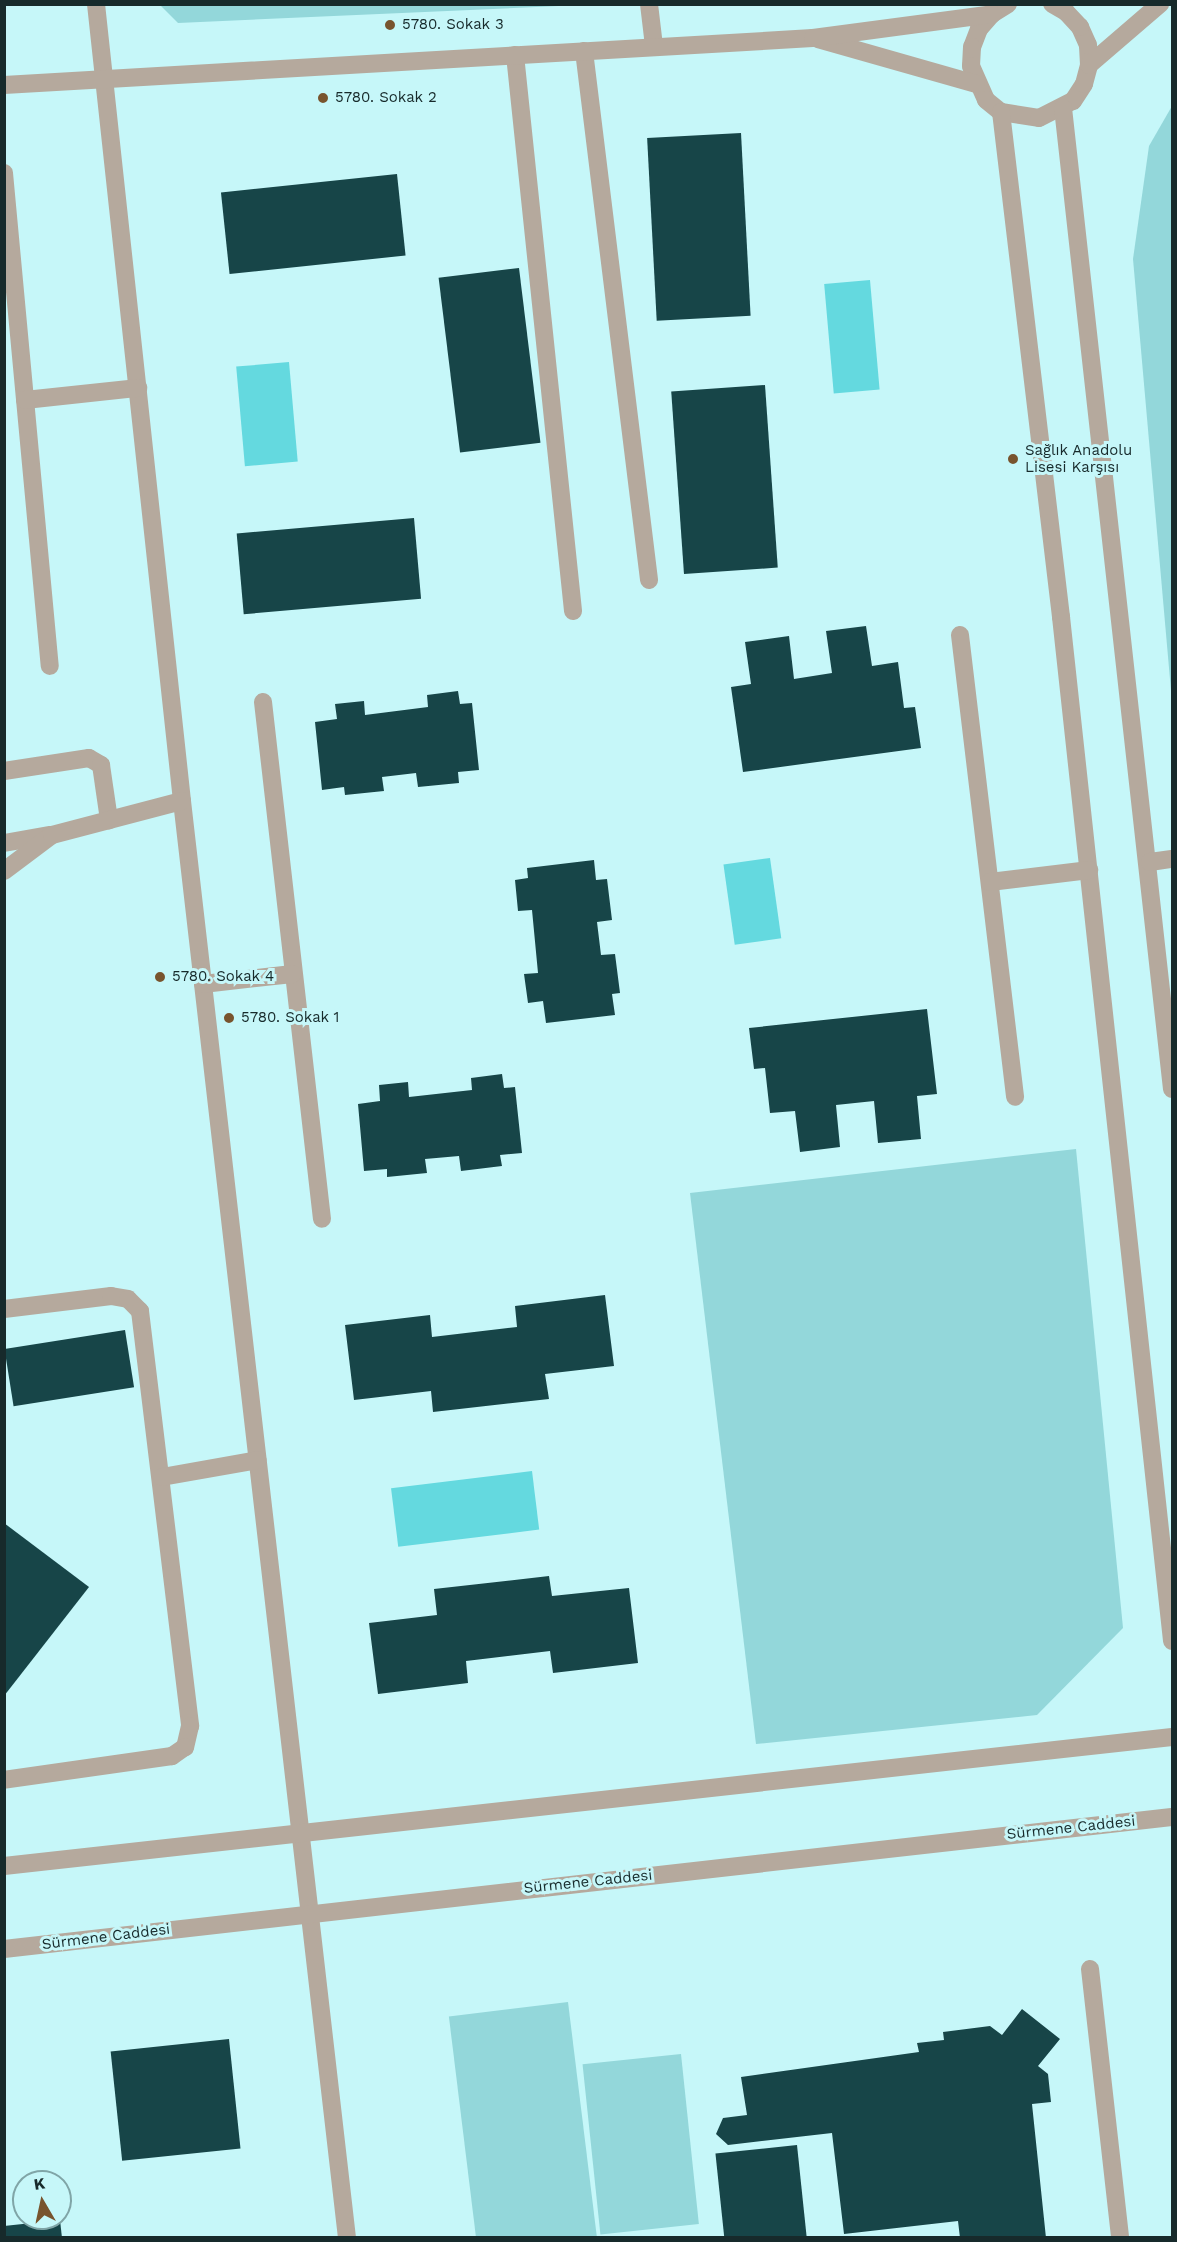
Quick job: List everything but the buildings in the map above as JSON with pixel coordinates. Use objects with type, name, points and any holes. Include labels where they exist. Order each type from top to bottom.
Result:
[{"type":"street","points":[[96,4],[182,801],[347,2238]]},
{"type":"street","points":[[649,4],[654,46]]},
{"type":"street","points":[[1008,4],[992,14],[979,29],[972,46],[971,66],[976,84],[986,100],[1001,112],[1039,118],[1063,108],[1084,84],[1089,65],[1088,45],[1080,27],[1052,4]]},
{"type":"street","points":[[1089,65],[1160,4]]},
{"type":"street","points":[[4,85],[813,38],[992,14]]},
{"type":"street","points":[[813,38],[976,84]]},
{"type":"street","points":[[584,51],[649,580]]},
{"type":"street","points":[[515,55],[573,611]]},
{"type":"street","points":[[1063,108],[1150,862],[1173,1089]]},
{"type":"street","points":[[1001,112],[1089,870],[1173,1641]]},
{"type":"street","points":[[4,173],[50,666]]},
{"type":"street","points":[[25,400],[138,388]]},
{"type":"street","points":[[960,635],[1015,1097]]},
{"type":"street","points":[[263,702],[292,974],[322,1219]]},
{"type":"street","points":[[4,771],[89,758],[101,765],[109,820]]},
{"type":"street","points":[[4,843],[52,835],[182,801]]},
{"type":"street","points":[[4,871],[52,835]]},
{"type":"street","points":[[1150,862],[1173,859]]},
{"type":"street","points":[[990,882],[1089,870]]},
{"type":"street","points":[[203,984],[292,974]]},
{"type":"street","points":[[4,1309],[111,1296],[129,1299],[141,1311],[190,1726],[185,1747],[172,1756],[4,1780]]},
{"type":"street","points":[[162,1477],[257,1460]]},
{"type":"street","points":[[4,1866],[1173,1737]]},
{"type":"street","name":"Sürmene Caddesi","points":[[4,1949],[1173,1817]]},
{"type":"street","points":[[1090,1969],[1120,2238]]},
{"type":"shaded area","points":[[160,5],[581,5],[178,23]]},
{"type":"shaded area","points":[[1172,106],[1172,702],[1133,259],[1149,146]]},
{"type":"shaded area","points":[[870,280],[880,390],[834,394],[824,284]]},
{"type":"shaded area","points":[[289,362],[298,462],[245,466],[236,367]]},
{"type":"shaded area","points":[[770,858],[781,938],[735,945],[723,865]]},
{"type":"shaded area","points":[[1076,1149],[1123,1628],[1037,1715],[756,1744],[690,1193]]},
{"type":"shaded area","points":[[532,1471],[539,1530],[398,1547],[391,1488]]},
{"type":"shaded area","points":[[568,2002],[597,2237],[476,2238],[449,2017]]},
{"type":"shaded area","points":[[681,2054],[699,2224],[600,2234],[583,2064]]},
{"type":"place","name":"5780. Sokak 3","points":[[390,25]]},
{"type":"place","name":"5780. Sokak 2","points":[[323,98]]},
{"type":"place","name":"Sağlık Anadolu Lisesi Karşısı","points":[[1013,459]]},
{"type":"place","name":"5780. Sokak 4","points":[[160,977]]},
{"type":"place","name":"5780. Sokak 1","points":[[229,1018]]}]
